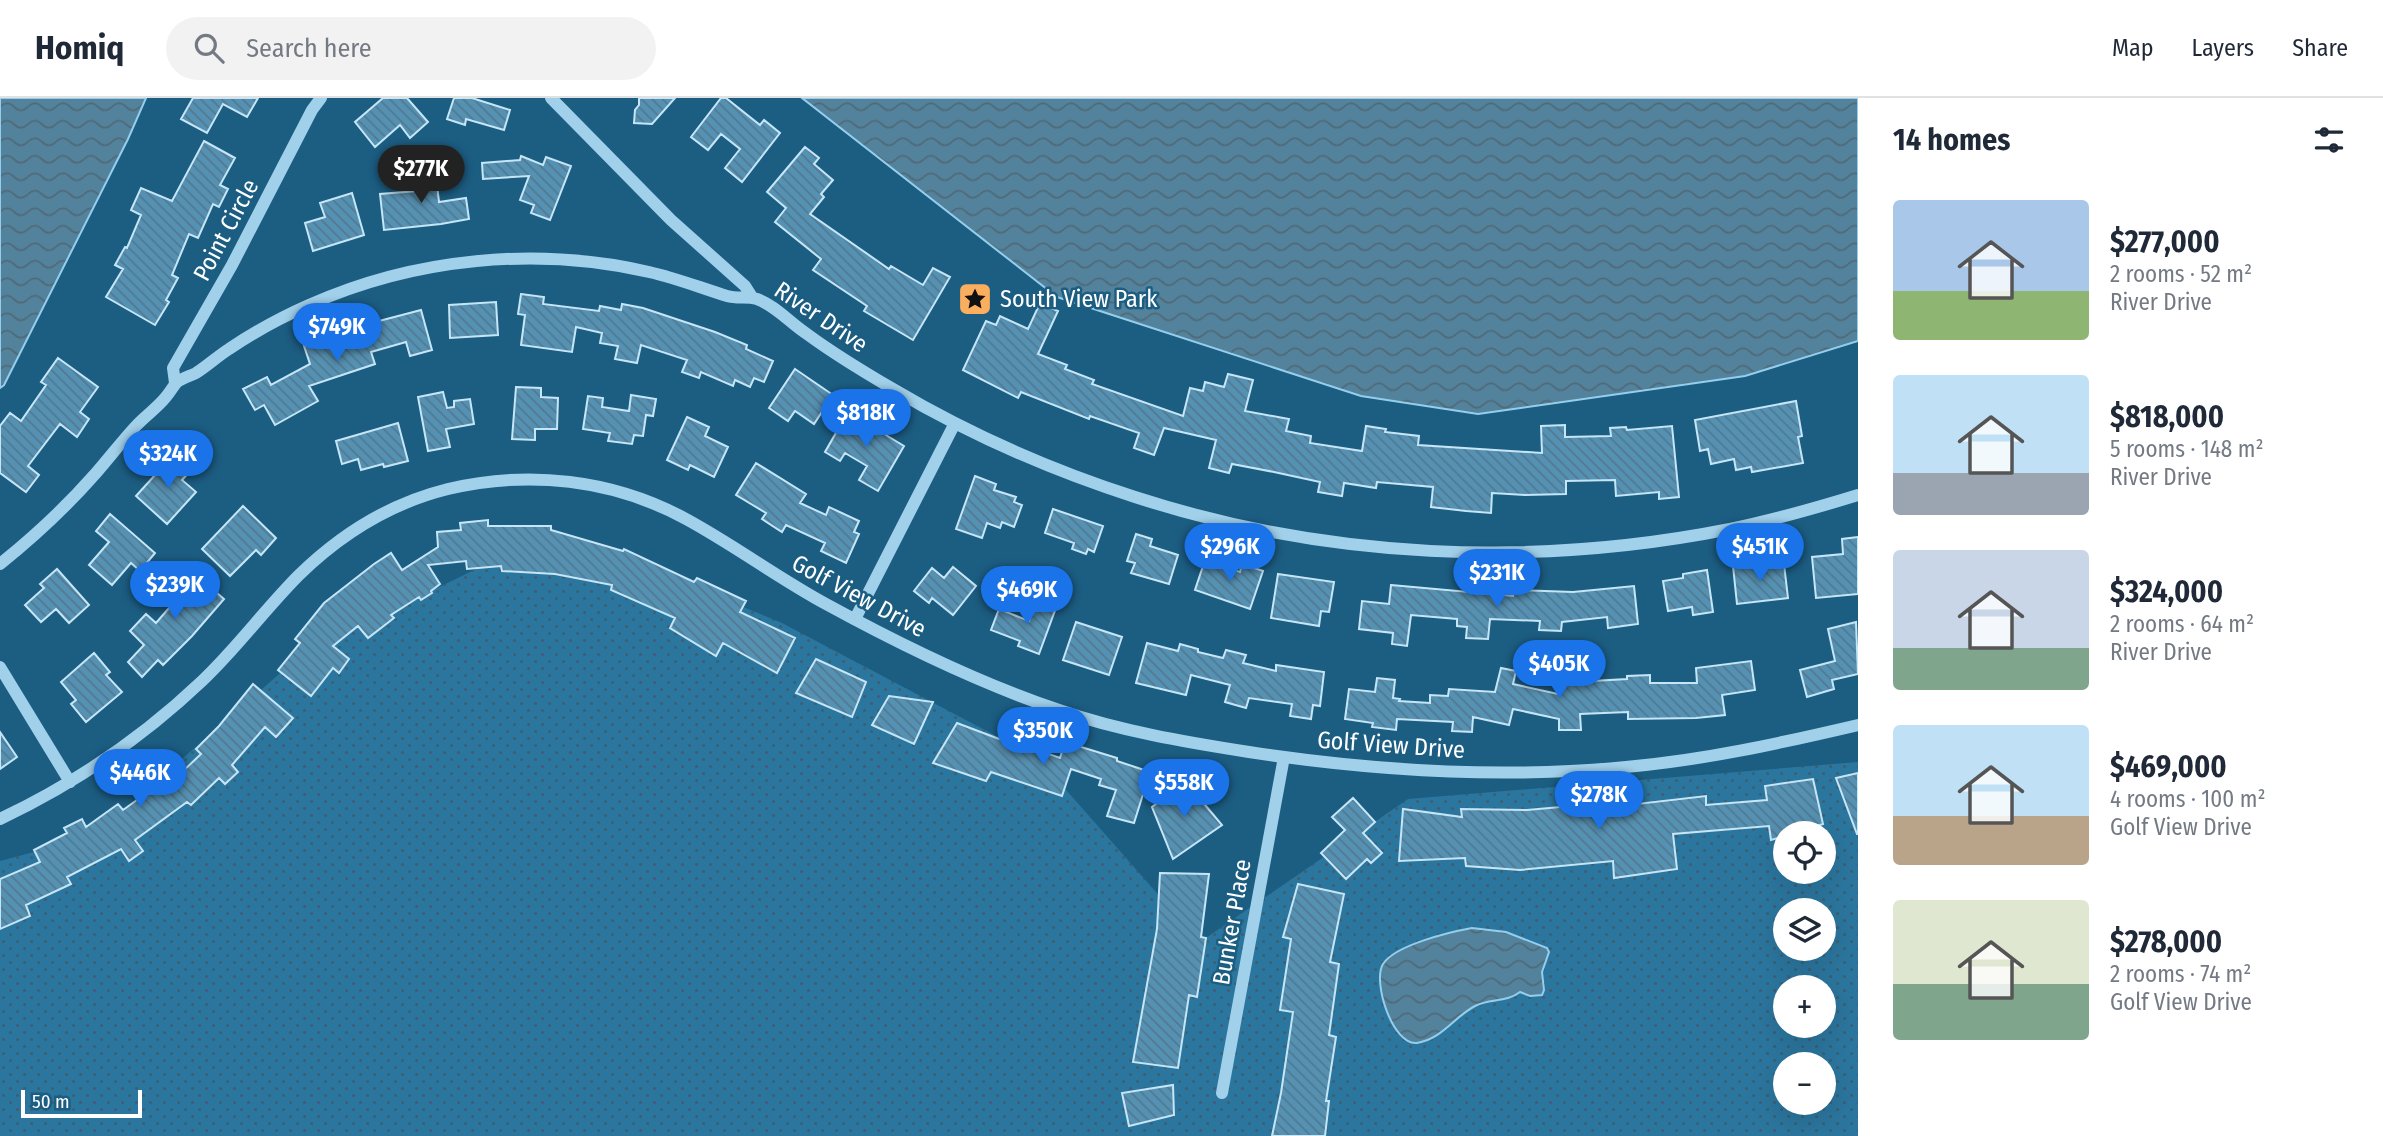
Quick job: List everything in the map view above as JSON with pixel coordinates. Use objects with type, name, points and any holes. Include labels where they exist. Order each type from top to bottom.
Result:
[{"type":"street","name":"Point Circle","points":[[175,383],[173,368],[208,310],[312,110],[321,98]]},
{"type":"street","points":[[551,98],[671,220],[746,286],[752,297]]},
{"type":"street","name":"River Drive","points":[[0,564],[30,541],[63,509],[135,427],[167,396],[175,383],[194,374],[269,325],[310,304],[384,278],[462,262],[552,259],[603,263],[647,271],[733,298],[752,297],[895,390],[1014,451],[1075,476],[1202,516],[1307,538],[1400,549],[1520,552],[1600,548],[1731,529],[1858,495]]},
{"type":"street","points":[[855,619],[955,423]]},
{"type":"street","name":"Golf View Drive","points":[[0,819],[70,782],[121,749],[163,716],[204,680],[242,641],[295,579],[324,552],[355,529],[406,503],[468,485],[520,479],[585,484],[648,501],[684,518],[763,568],[855,619],[956,671],[1062,711],[1171,740],[1283,757],[1410,771],[1555,772],[1700,758],[1771,746],[1858,725]]},
{"type":"street","points":[[0,667],[70,782]]},
{"type":"street","name":"Bunker Place","points":[[1222,1093],[1283,757]]},
{"type":"shaded area","points":[[556,530],[782,623],[1038,758],[1200,942],[1408,799],[1858,762],[1858,1136],[0,1136],[0,861],[94,836],[302,654]]},
{"type":"water","points":[[0,98],[146,98],[128,139],[4,385],[0,388]]},
{"type":"water","points":[[802,98],[1858,98],[1858,341],[1745,376],[1478,414],[1361,396],[1057,297]]},
{"type":"water","points":[[1472,928],[1506,932],[1547,948],[1549,952],[1542,972],[1542,995],[1530,996],[1520,992],[1509,998],[1481,1004],[1434,1037],[1417,1043],[1408,1041],[1393,1024],[1387,1011],[1380,984],[1383,964],[1389,957],[1411,945]]},
{"type":"building","points":[[193,98],[258,98],[247,117],[223,104],[207,133],[181,119]]},
{"type":"building","points":[[383,98],[407,98],[428,122],[410,138],[400,125],[375,147],[355,122]]},
{"type":"building","points":[[454,98],[472,98],[510,110],[504,130],[466,119],[465,125],[447,119]]},
{"type":"building","points":[[639,98],[675,98],[652,124],[634,123]]},
{"type":"building","points":[[721,98],[726,98],[760,125],[764,120],[780,133],[742,182],[725,168],[740,149],[721,134],[708,150],[691,137]]},
{"type":"building","points":[[204,141],[235,158],[220,185],[228,189],[219,207],[213,204],[198,238],[189,234],[172,275],[178,278],[166,300],[169,302],[155,325],[106,297],[123,269],[115,265],[125,247],[127,248],[141,215],[131,210],[141,188],[172,201]]},
{"type":"building","points":[[805,147],[819,158],[814,164],[833,180],[810,214],[889,269],[891,266],[923,285],[933,268],[950,277],[913,340],[864,311],[867,306],[813,270],[821,259],[775,222],[786,208],[767,192]]},
{"type":"building","points":[[521,156],[543,165],[546,157],[571,166],[550,220],[531,213],[534,205],[520,200],[529,176],[483,179],[482,163],[520,160]]},
{"type":"building","points":[[435,167],[439,202],[466,198],[469,219],[384,230],[380,194],[417,191],[415,169]]},
{"type":"building","points":[[352,193],[364,235],[313,251],[305,223],[325,217],[320,203]]},
{"type":"building","points":[[521,294],[544,297],[543,304],[599,311],[600,306],[621,310],[622,304],[643,308],[747,345],[746,349],[773,361],[764,382],[754,378],[750,387],[735,380],[733,386],[701,372],[699,378],[682,372],[687,360],[641,345],[637,363],[615,359],[618,346],[600,343],[602,333],[576,327],[572,352],[521,345],[525,315],[518,314]]},
{"type":"building","points":[[496,302],[498,335],[450,338],[449,305]]},
{"type":"building","points":[[1040,303],[1058,311],[1038,354],[1067,365],[1065,369],[1094,380],[1092,384],[1183,416],[1190,388],[1203,391],[1205,382],[1224,387],[1228,374],[1253,380],[1245,411],[1289,419],[1286,431],[1311,436],[1310,443],[1362,451],[1366,426],[1386,429],[1385,432],[1419,436],[1418,445],[1542,453],[1541,426],[1565,425],[1565,437],[1611,436],[1610,428],[1626,427],[1627,430],[1672,426],[1679,497],[1659,499],[1659,492],[1616,496],[1615,480],[1566,481],[1566,494],[1492,493],[1491,513],[1466,511],[1431,507],[1433,487],[1377,482],[1376,488],[1344,483],[1342,496],[1318,492],[1320,482],[1274,472],[1232,464],[1229,473],[1209,468],[1216,440],[1164,428],[1154,455],[1134,448],[1139,433],[1090,416],[1089,419],[1021,392],[1018,398],[963,370],[986,321],[996,325],[1000,316],[1028,329]]},
{"type":"building","points":[[421,310],[432,350],[410,356],[406,342],[371,352],[375,364],[309,386],[318,401],[275,425],[264,405],[255,410],[243,389],[267,377],[271,385],[310,364],[304,346]]},
{"type":"building","points":[[58,358],[98,387],[80,412],[89,419],[77,437],[60,424],[28,466],[39,475],[26,492],[0,473],[0,426],[10,413],[21,421],[46,385],[41,382]]},
{"type":"building","points":[[795,369],[833,395],[814,424],[795,411],[788,421],[769,408]]},
{"type":"building","points":[[516,387],[541,388],[541,397],[558,398],[557,429],[535,429],[535,440],[512,439]]},
{"type":"building","points":[[443,392],[447,408],[454,407],[454,401],[470,399],[474,424],[446,429],[450,447],[428,451],[418,397]]},
{"type":"building","points":[[631,395],[656,399],[653,416],[646,415],[643,436],[634,435],[632,444],[608,441],[610,433],[583,429],[588,396],[603,398],[602,407],[629,411]]},
{"type":"building","points":[[1796,401],[1803,463],[1752,472],[1751,467],[1736,470],[1734,459],[1711,464],[1708,449],[1700,451],[1695,420]]},
{"type":"building","points":[[848,412],[904,446],[878,491],[859,480],[867,466],[845,453],[840,461],[825,452]]},
{"type":"building","points":[[687,417],[709,427],[705,436],[728,447],[714,477],[690,465],[688,470],[667,460]]},
{"type":"building","points":[[398,423],[408,461],[361,470],[358,459],[342,464],[336,441]]},
{"type":"building","points":[[175,453],[192,469],[182,480],[196,492],[167,524],[136,496]]},
{"type":"building","points":[[756,463],[806,494],[800,503],[826,515],[829,507],[859,521],[854,532],[859,534],[846,563],[821,551],[825,543],[786,525],[782,532],[762,519],[766,513],[736,495]]},
{"type":"building","points":[[975,476],[996,484],[994,490],[1016,497],[1014,502],[1022,505],[1014,527],[1002,522],[1000,528],[987,523],[982,538],[956,529]]},
{"type":"building","points":[[243,506],[276,538],[261,555],[256,550],[230,576],[202,549]]},
{"type":"building","points":[[1053,509],[1103,526],[1094,552],[1088,549],[1086,554],[1072,549],[1074,543],[1045,533]]},
{"type":"building","points":[[110,514],[155,553],[140,571],[131,563],[112,585],[89,565],[109,542],[96,531]]},
{"type":"building","points":[[488,520],[488,526],[551,526],[551,530],[623,551],[624,549],[694,582],[697,578],[746,601],[740,612],[795,638],[777,673],[723,643],[716,656],[670,628],[675,618],[611,590],[612,585],[555,574],[502,571],[501,566],[467,569],[466,561],[428,565],[440,584],[432,593],[421,600],[419,597],[391,615],[394,618],[368,638],[358,626],[333,646],[349,659],[339,673],[333,668],[311,696],[278,670],[300,643],[295,639],[324,603],[374,564],[391,553],[402,570],[438,547],[437,532],[461,530],[460,523]]},
{"type":"building","points":[[1136,534],[1152,539],[1150,546],[1178,555],[1169,584],[1131,573],[1135,563],[1127,561]]},
{"type":"building","points":[[1858,537],[1858,594],[1816,598],[1812,557],[1843,554],[1842,539]]},
{"type":"building","points":[[1205,560],[1240,572],[1242,564],[1263,571],[1250,609],[1195,590]]},
{"type":"building","points":[[184,564],[224,599],[163,665],[158,660],[142,677],[128,662],[144,645],[130,631],[146,614],[156,623],[182,593],[169,582]]},
{"type":"building","points":[[1784,564],[1788,598],[1737,604],[1733,566],[1748,565],[1749,568]]},
{"type":"building","points":[[953,567],[976,586],[953,615],[932,598],[929,603],[914,591],[932,568],[944,578]]},
{"type":"building","points":[[57,569],[89,605],[69,623],[56,609],[41,622],[25,605],[44,588],[40,584]]},
{"type":"building","points":[[1707,570],[1713,612],[1693,615],[1692,607],[1668,611],[1663,581]]},
{"type":"building","points":[[1278,574],[1334,582],[1329,612],[1321,611],[1319,626],[1271,618]]},
{"type":"building","points":[[1391,585],[1513,596],[1514,590],[1573,592],[1634,586],[1638,624],[1608,628],[1607,617],[1562,622],[1561,631],[1539,630],[1540,621],[1490,619],[1488,639],[1466,638],[1467,627],[1457,626],[1457,619],[1411,615],[1407,646],[1392,644],[1393,633],[1359,629],[1362,601],[1389,604]]},
{"type":"building","points":[[1038,597],[1057,605],[1039,654],[1018,646],[1020,641],[991,630],[999,609],[1029,621]]},
{"type":"building","points":[[1076,622],[1122,637],[1109,675],[1063,660]]},
{"type":"building","points":[[1856,622],[1858,674],[1832,680],[1834,689],[1807,697],[1800,670],[1835,661],[1828,629]]},
{"type":"building","points":[[1147,643],[1178,651],[1180,644],[1223,658],[1226,650],[1246,655],[1243,663],[1276,671],[1276,665],[1324,672],[1320,706],[1313,705],[1311,719],[1290,716],[1292,704],[1249,698],[1246,708],[1225,702],[1230,685],[1191,675],[1186,695],[1136,683]]},
{"type":"building","points":[[94,653],[110,672],[106,675],[122,692],[86,722],[71,704],[76,700],[61,682]]},
{"type":"building","points":[[816,659],[866,682],[852,717],[796,693]]},
{"type":"building","points":[[1751,661],[1755,690],[1722,695],[1725,715],[1628,719],[1628,712],[1580,714],[1581,730],[1559,730],[1559,719],[1513,709],[1509,725],[1473,717],[1472,732],[1452,731],[1453,722],[1397,719],[1396,730],[1372,727],[1373,723],[1345,719],[1349,689],[1375,692],[1377,678],[1395,680],[1393,698],[1400,699],[1399,701],[1430,703],[1430,695],[1448,696],[1449,689],[1495,692],[1501,668],[1516,671],[1513,684],[1558,694],[1557,683],[1627,679],[1627,676],[1650,675],[1650,683],[1697,683],[1696,668]]},
{"type":"building","points":[[253,684],[293,718],[276,737],[265,727],[232,765],[238,772],[225,784],[219,778],[191,805],[187,802],[135,840],[143,851],[129,861],[121,849],[67,877],[71,884],[26,905],[30,916],[0,929],[0,879],[40,862],[34,850],[67,833],[64,828],[82,819],[86,827],[118,804],[123,810],[155,787],[160,793],[201,754],[196,749],[219,726]]},
{"type":"building","points":[[889,696],[933,702],[914,744],[872,725]]},
{"type":"building","points":[[957,723],[1023,748],[1024,745],[1060,758],[1065,742],[1117,758],[1117,761],[1150,772],[1134,823],[1107,816],[1116,790],[1099,785],[1101,779],[1071,769],[1062,796],[991,772],[986,781],[933,763]]},
{"type":"building","points":[[0,732],[17,757],[0,769]]},
{"type":"building","points":[[1858,773],[1858,834],[1857,834],[1836,778]]},
{"type":"building","points":[[1813,779],[1822,821],[1773,821],[1771,840],[1769,826],[1673,834],[1677,869],[1614,878],[1613,861],[1520,870],[1466,866],[1465,858],[1399,861],[1403,809],[1462,817],[1461,809],[1527,810],[1594,804],[1594,809],[1706,796],[1706,805],[1767,800],[1765,786]]},
{"type":"building","points":[[1185,781],[1222,825],[1173,859],[1152,807]]},
{"type":"building","points":[[1353,798],[1375,822],[1363,833],[1382,853],[1371,863],[1367,859],[1346,879],[1321,853],[1345,830],[1332,817]]},
{"type":"building","points":[[1160,873],[1209,874],[1201,937],[1206,938],[1197,997],[1189,995],[1178,1068],[1133,1062],[1157,929]]},
{"type":"building","points":[[1298,884],[1344,894],[1330,962],[1339,964],[1329,1035],[1336,1037],[1326,1101],[1329,1101],[1325,1136],[1272,1136],[1293,1012],[1280,1010],[1291,939],[1283,937]]},
{"type":"building","points":[[1173,1085],[1174,1115],[1129,1126],[1122,1093]]},
{"type":"place","name":"South View Park","points":[[975,299]]}]
